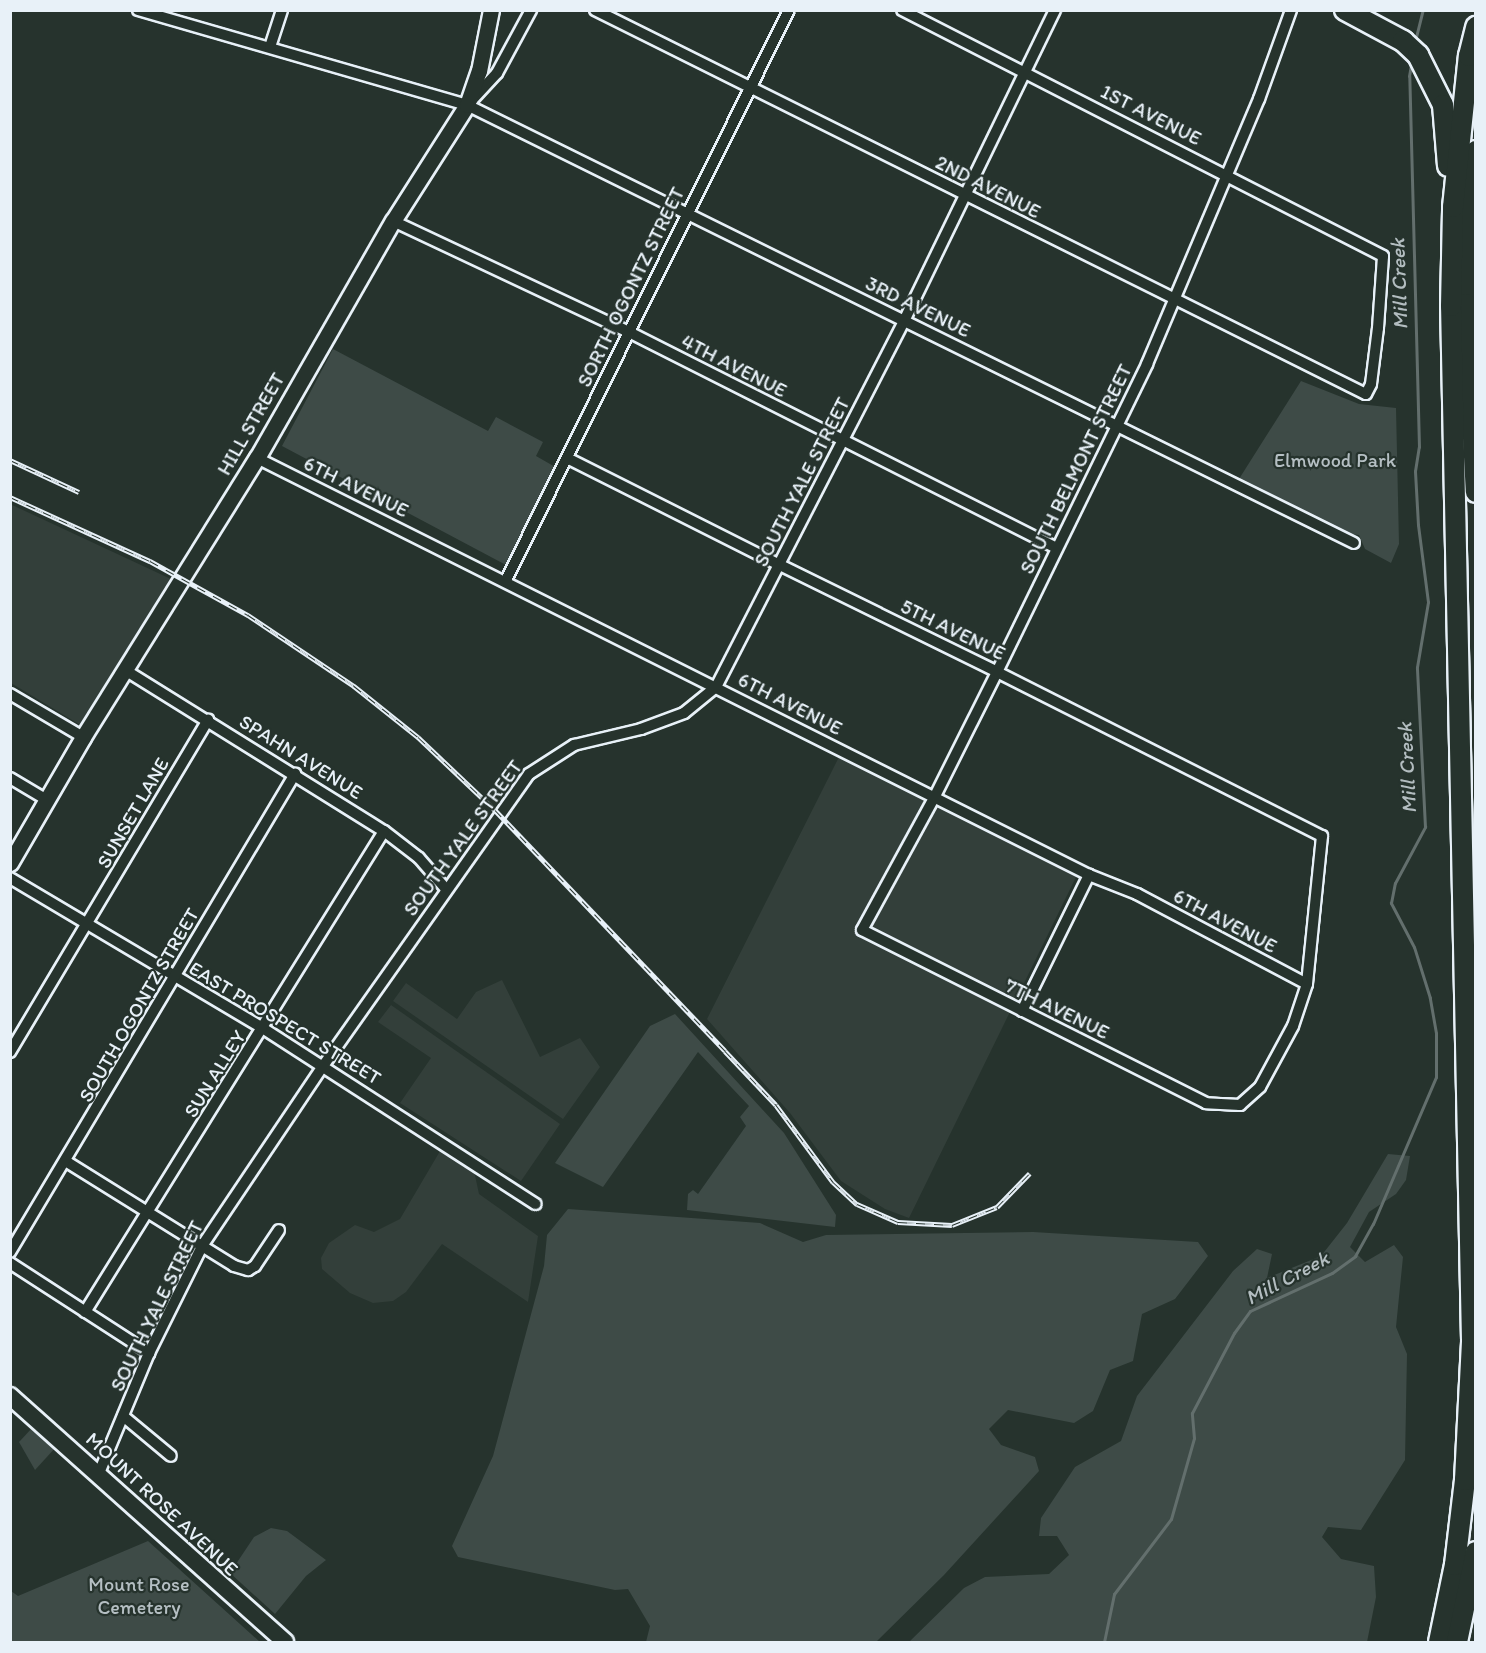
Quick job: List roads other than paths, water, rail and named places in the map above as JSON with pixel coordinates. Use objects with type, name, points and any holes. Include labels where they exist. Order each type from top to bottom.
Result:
[{"type":"highway","points":[[1345,10],[1403,41],[1431,76],[1443,105],[1452,231],[1472,1341],[1465,1480],[1455,1565],[1439,1642]]},
{"type":"highway","points":[[1452,231],[1469,56],[1476,27]]},
{"type":"highway","points":[[1476,151],[1466,304],[1476,492]]},
{"type":"highway","points":[[1474,424],[1476,393]]},
{"type":"highway","points":[[1457,1642],[1476,1552]]},
{"type":"main road","points":[[467,105],[479,70],[491,10]]},
{"type":"main road","name":"HILL STREET","points":[[11,860],[83,737],[257,458],[393,221],[467,105]]},
{"type":"main road","name":"MOUNT ROSE AVENUE","points":[[10,1396],[99,1473],[285,1642]]},
{"type":"street","name":"3RD AVENUE","points":[[138,10],[467,105],[1118,424],[1354,543]]},
{"type":"street","points":[[270,47],[282,10]]},
{"type":"street","name":"HILL STREET","points":[[467,105],[497,74],[531,10]]},
{"type":"street","name":"2ND AVENUE","points":[[595,10],[1366,394]]},
{"type":"street","name":"SORTH OGONTZ STREET","points":[[506,580],[789,10]]},
{"type":"street","name":"1ST AVENUE","points":[[902,10],[1227,174],[1383,256],[1376,339],[1366,394]]},
{"type":"street","name":"SOUTH YALE STREET","points":[[99,1473],[149,1353],[202,1246],[323,1066],[529,774],[551,756],[574,745],[665,722],[684,713],[716,687],[904,321],[963,195],[1027,73],[1055,10]]},
{"type":"street","name":"SOUTH BELMONT STREET","points":[[862,930],[935,796],[1177,301],[1292,10]]},
{"type":"street","name":"4TH AVENUE","points":[[393,221],[629,332],[842,442],[1057,548]]},
{"type":"street","name":"6TH AVENUE","points":[[257,458],[506,580],[1089,875],[1137,894],[1307,984]]},
{"type":"street","name":"5TH AVENUE","points":[[567,458],[1322,836],[1307,984]]},
{"type":"street","name":"SPAHN AVENUE","points":[[125,670],[296,774],[384,831],[419,858],[446,889]]},
{"type":"street","points":[[10,694],[83,737]]},
{"type":"street","name":"SUNSET LANE","points":[[10,1052],[90,923],[208,720]]},
{"type":"street","name":"SOUTH OGONTZ STREET","points":[[10,1252],[67,1162],[296,774]]},
{"type":"street","points":[[10,778],[47,800]]},
{"type":"street","name":"SUN ALLEY","points":[[85,1312],[264,1029],[384,831]]},
{"type":"street","points":[[1022,1011],[1089,875]]},
{"type":"street","name":"EAST PROSPECT STREET","points":[[10,878],[90,923],[264,1029],[536,1204]]},
{"type":"street","name":"7TH AVENUE","points":[[862,930],[1206,1102],[1239,1105],[1260,1087],[1293,1026],[1307,984]]},
{"type":"street","points":[[67,1162],[202,1246],[248,1270],[255,1266],[279,1230]]},
{"type":"street","points":[[10,1263],[149,1353]]},
{"type":"street","points":[[123,1416],[171,1456]]},
{"type":"waterway","name":"Mill Creek","points":[[1415,41],[1423,10]]},
{"type":"waterway","name":"Mill Creek","points":[[1104,1642],[1114,1594],[1171,1519],[1194,1438],[1192,1413],[1234,1333],[1250,1311],[1332,1273],[1355,1256],[1373,1224],[1436,1077],[1436,1033],[1430,998],[1414,947],[1391,903],[1395,883],[1425,827],[1417,667],[1428,602],[1418,525],[1415,471],[1419,447],[1409,76],[1412,59]]},
{"type":"railway","points":[[10,460],[79,492]]},
{"type":"railway","points":[[10,497],[150,561],[248,615],[354,686],[418,737],[495,810],[776,1105],[833,1182],[857,1204],[898,1222],[952,1225],[997,1207],[1030,1173]]},
{"type":"park label","name":"Elmwood Park","points":[[1335,460]]},
{"type":"park label","name":"Mount Rose Cemetery","points":[[139,1596]]}]
